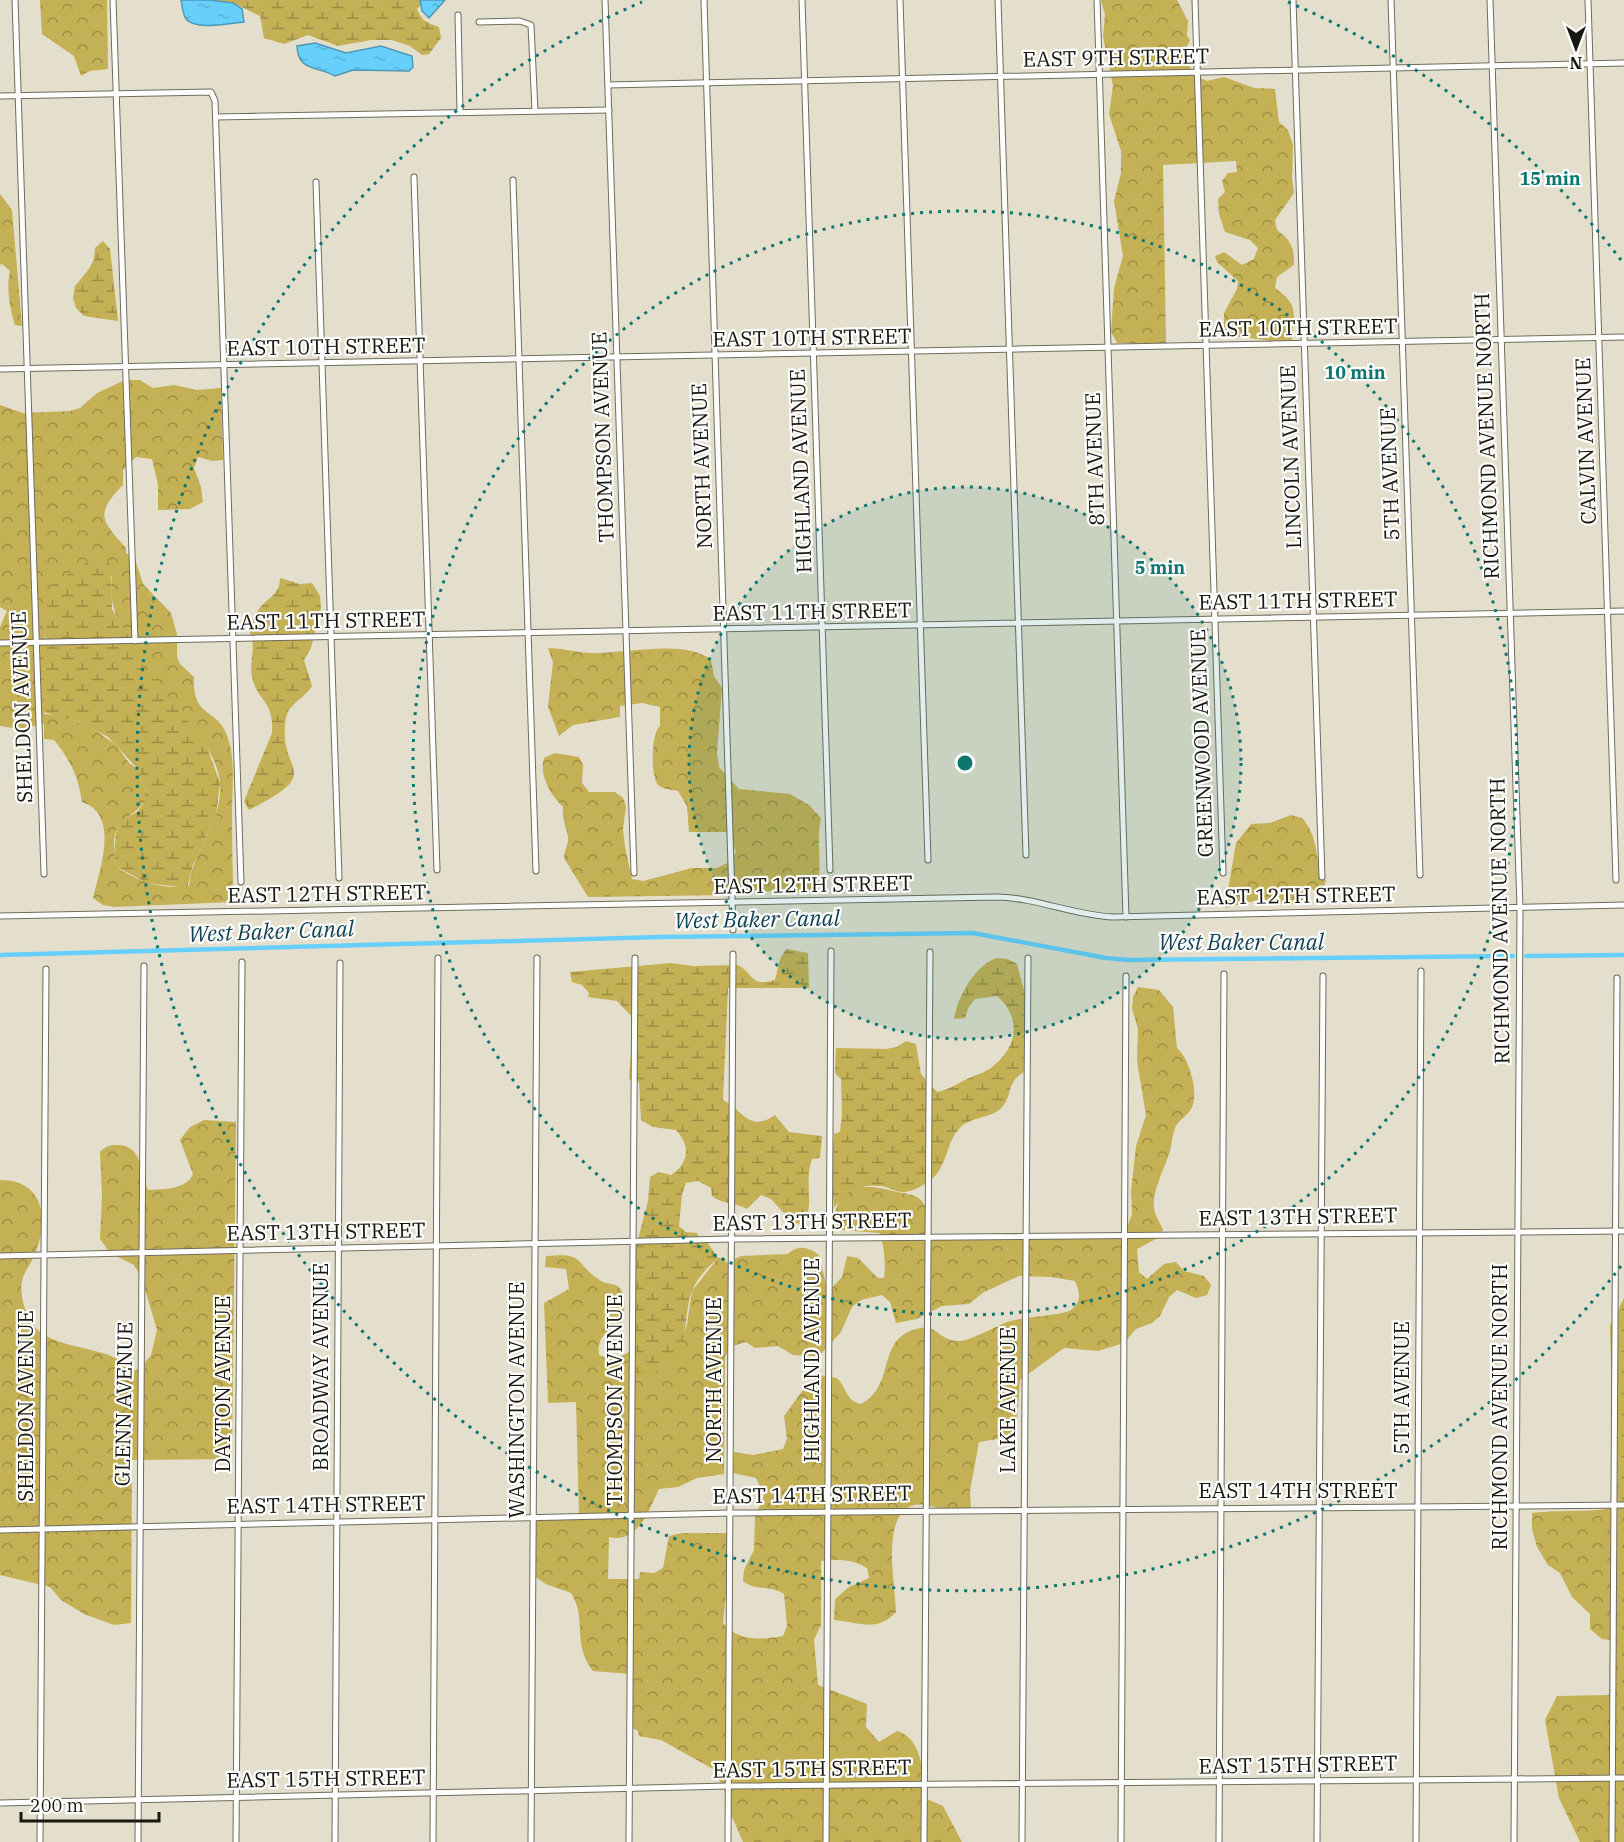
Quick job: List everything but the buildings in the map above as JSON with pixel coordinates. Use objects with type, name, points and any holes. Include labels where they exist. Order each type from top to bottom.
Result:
[{"type":"street","name":"SHELDON AVENUE","points":[[15,0],[44,874]]},
{"type":"street","points":[[113,0],[135,641]]},
{"type":"street","name":"THOMPSON AVENUE","points":[[605,0],[634,873]]},
{"type":"street","name":"NORTH AVENUE","points":[[704,0],[733,903],[732,930]]},
{"type":"street","name":"HIGHLAND AVENUE","points":[[802,0],[830,870]]},
{"type":"street","points":[[900,0],[928,860]]},
{"type":"street","points":[[998,0],[1026,855]]},
{"type":"street","name":"8TH AVENUE","points":[[1097,0],[1126,917]]},
{"type":"street","name":"GREENWOOD AVENUE","points":[[1195,0],[1223,873]]},
{"type":"street","name":"LINCOLN AVENUE","points":[[1293,0],[1322,877]]},
{"type":"street","name":"5TH AVENUE","points":[[1391,0],[1420,875]]},
{"type":"street","name":"RICHMOND AVENUE NORTH","points":[[1490,0],[1520,908],[1514,1842]]},
{"type":"street","name":"CALVIN AVENUE","points":[[1588,0],[1616,880]]},
{"type":"street","points":[[458,15],[460,112]]},
{"type":"street","points":[[479,22],[520,21],[531,25],[535,111]]},
{"type":"street","name":"EAST 9TH STREET","points":[[608,85],[1624,63]]},
{"type":"street","points":[[0,96],[211,93],[215,100],[241,882]]},
{"type":"street","points":[[216,117],[609,110]]},
{"type":"street","points":[[414,177],[437,870]]},
{"type":"street","points":[[513,180],[536,871]]},
{"type":"street","points":[[316,182],[339,878]]},
{"type":"street","name":"EAST 10TH STREET","points":[[0,369],[519,361],[1624,337]]},
{"type":"street","name":"EAST 11TH STREET","points":[[0,643],[1624,611]]},
{"type":"street","name":"EAST 12TH STREET","points":[[0,916],[1018,898],[1090,915],[1126,917],[1624,906]]},
{"type":"street","name":"HIGHLAND AVENUE","points":[[826,1842],[831,951]]},
{"type":"street","points":[[924,1842],[930,952]]},
{"type":"street","name":"NORTH AVENUE","points":[[728,1842],[733,954]]},
{"type":"street","points":[[433,1842],[438,958]]},
{"type":"street","name":"WASHINGTON AVENUE","points":[[531,1842],[537,958]]},
{"type":"street","name":"THOMPSON AVENUE","points":[[629,1842],[635,958]]},
{"type":"street","name":"LAKE AVENUE","points":[[1022,1842],[1028,958]]},
{"type":"street","name":"DAYTON AVENUE","points":[[237,1842],[242,962]]},
{"type":"street","name":"BROADWAY AVENUE","points":[[335,1842],[340,963]]},
{"type":"street","name":"GLENN AVENUE","points":[[138,1842],[144,966]]},
{"type":"street","name":"SHELDON AVENUE","points":[[40,1842],[46,969]]},
{"type":"street","name":"5TH AVENUE","points":[[1416,1842],[1421,971]]},
{"type":"street","points":[[1219,1842],[1224,974]]},
{"type":"street","points":[[1121,1842],[1126,976]]},
{"type":"street","points":[[1317,1842],[1323,976]]},
{"type":"street","points":[[1612,1842],[1617,978]]},
{"type":"street","name":"EAST 13TH STREET","points":[[0,1256],[731,1239],[1624,1231]]},
{"type":"street","name":"EAST 14TH STREET","points":[[0,1530],[828,1511],[1624,1505]]},
{"type":"street","name":"EAST 15TH STREET","points":[[0,1803],[728,1786],[1624,1778]]},
{"type":"green space","points":[[40,0],[107,0],[108,69],[90,71],[81,76],[74,56],[42,34]]},
{"type":"green space","points":[[210,0],[420,0],[421,5],[417,9],[419,13],[425,21],[439,27],[441,38],[429,54],[422,55],[410,46],[392,40],[371,40],[338,46],[308,35],[284,44],[264,38],[260,16],[233,3]]},
{"type":"green space","points":[[1101,0],[1177,0],[1188,21],[1187,36],[1190,40],[1184,54],[1188,65],[1198,77],[1207,81],[1224,77],[1254,88],[1275,89],[1279,122],[1288,130],[1293,145],[1294,193],[1275,220],[1277,230],[1289,241],[1293,254],[1294,265],[1277,277],[1275,288],[1289,301],[1294,312],[1292,343],[1224,335],[1224,313],[1237,289],[1238,281],[1217,262],[1215,256],[1224,252],[1242,265],[1254,259],[1258,248],[1250,240],[1225,232],[1219,214],[1218,199],[1225,192],[1222,181],[1228,173],[1237,172],[1236,161],[1163,165],[1166,343],[1117,343],[1111,332],[1114,288],[1123,256],[1114,201],[1121,173],[1121,151],[1109,114],[1113,86],[1103,36],[1105,15]]},
{"type":"green space","points":[[0,194],[12,210],[22,326],[15,325],[12,312],[9,291],[10,271],[2,264],[0,265]]},
{"type":"green space","points":[[103,241],[110,249],[118,321],[84,316],[76,308],[73,298],[75,286],[94,259],[95,248]]},
{"type":"green space","points":[[125,380],[140,380],[153,388],[174,385],[197,390],[221,388],[223,460],[212,461],[198,457],[194,468],[201,487],[203,502],[190,509],[158,510],[158,485],[152,459],[136,457],[123,470],[123,485],[108,504],[105,518],[107,525],[126,548],[126,553],[135,559],[143,584],[171,613],[177,634],[177,657],[180,664],[194,677],[195,691],[202,708],[226,732],[232,754],[233,771],[233,902],[114,907],[103,905],[93,898],[104,845],[101,819],[94,809],[82,802],[73,769],[60,748],[54,740],[44,739],[44,724],[19,729],[0,726],[0,627],[7,611],[0,607],[0,405],[23,413],[70,411],[80,408],[97,393]],"holes":[[[112,576],[114,609],[129,639],[127,644],[119,646],[134,646],[142,665],[199,736],[219,774],[218,807],[195,863],[189,886],[170,887],[152,884],[133,877],[117,867],[114,849],[116,830],[145,802],[145,791],[138,769],[129,763],[116,745],[89,726],[58,715],[44,714],[44,640],[50,591]]]},
{"type":"green space","points":[[91,560],[102,560],[111,565],[112,609],[130,639],[125,646],[134,646],[143,666],[206,744],[220,783],[216,816],[193,865],[187,888],[147,883],[117,867],[114,855],[116,833],[120,822],[138,811],[145,802],[145,791],[138,769],[108,737],[79,722],[40,711],[39,648],[45,638],[43,623],[50,591],[56,582]]},
{"type":"green space","points":[[280,578],[300,584],[312,583],[320,596],[321,608],[311,648],[304,660],[312,686],[290,708],[286,718],[285,737],[294,770],[293,778],[273,797],[249,810],[244,801],[272,733],[272,723],[269,709],[256,688],[252,676],[253,644],[249,626],[259,609],[276,592]]},
{"type":"green space","points":[[548,648],[589,653],[653,649],[686,650],[700,653],[711,660],[714,676],[722,688],[717,753],[719,767],[739,789],[790,794],[809,805],[821,818],[818,885],[805,893],[737,890],[726,895],[588,897],[564,858],[568,840],[563,807],[550,791],[544,778],[544,758],[555,753],[579,757],[583,765],[582,783],[589,792],[615,792],[623,798],[626,806],[623,829],[625,847],[632,879],[643,881],[692,868],[717,868],[729,862],[736,852],[726,832],[689,832],[687,806],[678,791],[661,787],[656,782],[653,746],[660,726],[660,707],[642,703],[620,706],[620,717],[573,725],[559,736],[548,707],[553,662]]},
{"type":"green space","points":[[1291,815],[1302,818],[1311,833],[1322,880],[1326,880],[1321,896],[1312,889],[1298,905],[1254,901],[1225,908],[1236,843],[1251,824],[1270,823]]},
{"type":"green space","points":[[786,949],[808,953],[809,988],[728,988],[723,1100],[753,1121],[759,1122],[775,1115],[789,1132],[822,1136],[820,1158],[812,1159],[810,1167],[809,1207],[805,1223],[794,1224],[771,1199],[761,1195],[747,1209],[716,1199],[712,1196],[711,1188],[698,1181],[686,1183],[682,1194],[679,1226],[686,1232],[697,1233],[701,1243],[707,1242],[718,1258],[694,1286],[689,1300],[682,1343],[672,1361],[660,1370],[623,1375],[623,1365],[618,1358],[629,1352],[634,1345],[636,1247],[648,1201],[650,1177],[659,1172],[671,1175],[684,1160],[686,1148],[676,1130],[653,1127],[641,1120],[639,1082],[629,1079],[634,1019],[617,1001],[588,997],[589,993],[582,985],[572,982],[570,972],[671,963],[693,966],[738,965],[757,981],[767,982],[775,980],[780,959]]},
{"type":"green space","points":[[996,958],[1008,959],[1017,964],[1025,994],[1027,1071],[1015,1079],[1004,1106],[989,1115],[972,1120],[958,1130],[941,1168],[932,1179],[907,1192],[873,1185],[860,1187],[843,1197],[834,1208],[831,1170],[834,1134],[840,1132],[842,1113],[841,1079],[835,1073],[836,1048],[886,1049],[897,1047],[906,1041],[916,1044],[921,1074],[937,1092],[986,1071],[1001,1059],[1012,1042],[1013,1023],[1005,1005],[997,996],[975,999],[968,1008],[965,1018],[954,1019],[959,1001],[968,983],[981,968]]},
{"type":"green space","points":[[1138,987],[1159,990],[1173,1007],[1177,1048],[1189,1067],[1194,1093],[1192,1107],[1175,1128],[1170,1151],[1155,1194],[1155,1211],[1163,1230],[1156,1239],[1137,1249],[1139,1272],[1147,1279],[1164,1264],[1176,1262],[1184,1271],[1204,1276],[1211,1285],[1207,1295],[1196,1298],[1177,1290],[1169,1297],[1160,1316],[1152,1323],[1136,1329],[1124,1343],[1098,1351],[1064,1348],[1020,1380],[1016,1436],[979,1442],[970,1491],[971,1508],[915,1505],[904,1511],[897,1521],[892,1552],[896,1612],[889,1618],[867,1625],[834,1620],[835,1599],[849,1587],[869,1578],[867,1568],[845,1560],[821,1561],[821,1625],[814,1640],[818,1685],[867,1704],[866,1727],[879,1742],[897,1731],[906,1735],[917,1750],[920,1759],[927,1799],[943,1806],[962,1842],[743,1842],[729,1810],[724,1789],[713,1769],[661,1740],[639,1736],[638,1731],[631,1727],[630,1674],[593,1671],[583,1651],[579,1613],[571,1593],[546,1584],[534,1576],[534,1515],[579,1516],[576,1402],[548,1403],[544,1303],[569,1289],[566,1269],[545,1267],[546,1256],[574,1257],[592,1275],[621,1290],[624,1302],[622,1322],[602,1338],[599,1355],[606,1358],[620,1358],[623,1375],[662,1369],[677,1354],[687,1324],[692,1291],[718,1258],[725,1258],[726,1263],[741,1256],[788,1254],[796,1249],[804,1248],[819,1255],[826,1284],[831,1289],[842,1277],[847,1256],[858,1258],[878,1278],[884,1278],[883,1244],[880,1233],[841,1230],[834,1222],[840,1200],[853,1189],[882,1188],[915,1196],[926,1209],[928,1234],[938,1237],[1125,1233],[1132,1214],[1131,1191],[1136,1146],[1146,1115],[1137,1061],[1138,1029],[1132,1008],[1133,997]],"holes":[[[1019,1276],[1051,1277],[1075,1281],[1079,1297],[1071,1310],[1007,1322],[961,1341],[947,1339],[929,1327],[911,1331],[899,1338],[892,1348],[880,1384],[873,1395],[861,1404],[849,1397],[837,1378],[820,1375],[803,1390],[784,1416],[787,1439],[783,1449],[753,1455],[734,1452],[733,1473],[756,1478],[764,1495],[755,1517],[754,1550],[744,1570],[743,1581],[784,1594],[787,1626],[783,1636],[750,1638],[735,1633],[723,1623],[730,1556],[728,1533],[682,1533],[669,1536],[663,1568],[654,1573],[640,1572],[639,1579],[608,1579],[609,1537],[619,1538],[635,1530],[641,1524],[659,1489],[678,1487],[697,1478],[724,1474],[725,1356],[733,1346],[746,1342],[755,1348],[778,1346],[793,1355],[814,1356],[822,1353],[841,1332],[852,1307],[861,1300],[882,1295],[890,1302],[896,1323],[917,1319],[942,1306],[969,1304],[984,1292]]]},
{"type":"green space","points":[[204,1120],[236,1122],[232,1459],[132,1460],[131,1623],[114,1625],[84,1614],[61,1600],[50,1587],[0,1575],[0,1180],[15,1182],[27,1187],[35,1195],[40,1205],[42,1217],[39,1243],[21,1285],[26,1312],[34,1326],[46,1336],[61,1342],[109,1355],[122,1362],[132,1372],[142,1366],[151,1355],[157,1330],[142,1279],[134,1265],[110,1253],[100,1239],[102,1196],[100,1152],[112,1145],[131,1149],[139,1160],[148,1190],[180,1186],[193,1174],[180,1140],[190,1127]]},
{"type":"green space","points":[[1624,1298],[1624,1505],[1604,1511],[1615,1506],[1610,1326]]},
{"type":"green space","points":[[1624,1505],[1624,1842],[1580,1842],[1559,1798],[1545,1720],[1557,1696],[1609,1695],[1610,1640],[1602,1639],[1590,1629],[1590,1614],[1572,1597],[1560,1573],[1548,1565],[1537,1547],[1532,1529],[1532,1513],[1613,1508]]},
{"type":"water","points":[[181,0],[233,3],[242,9],[244,22],[222,25],[191,23],[185,17]]},
{"type":"water","points":[[420,0],[445,0],[429,18],[422,11]]},
{"type":"water","points":[[315,43],[346,53],[381,46],[412,56],[413,67],[409,71],[353,70],[335,76],[310,67],[301,60],[297,46]]},
{"type":"waterway","name":"West Baker Canal","points":[[0,955],[660,937],[973,933],[1106,958],[1129,960],[1513,956]]},
{"type":"waterway","name":"West Baker Canal","points":[[1526,956],[1624,955]]}]
